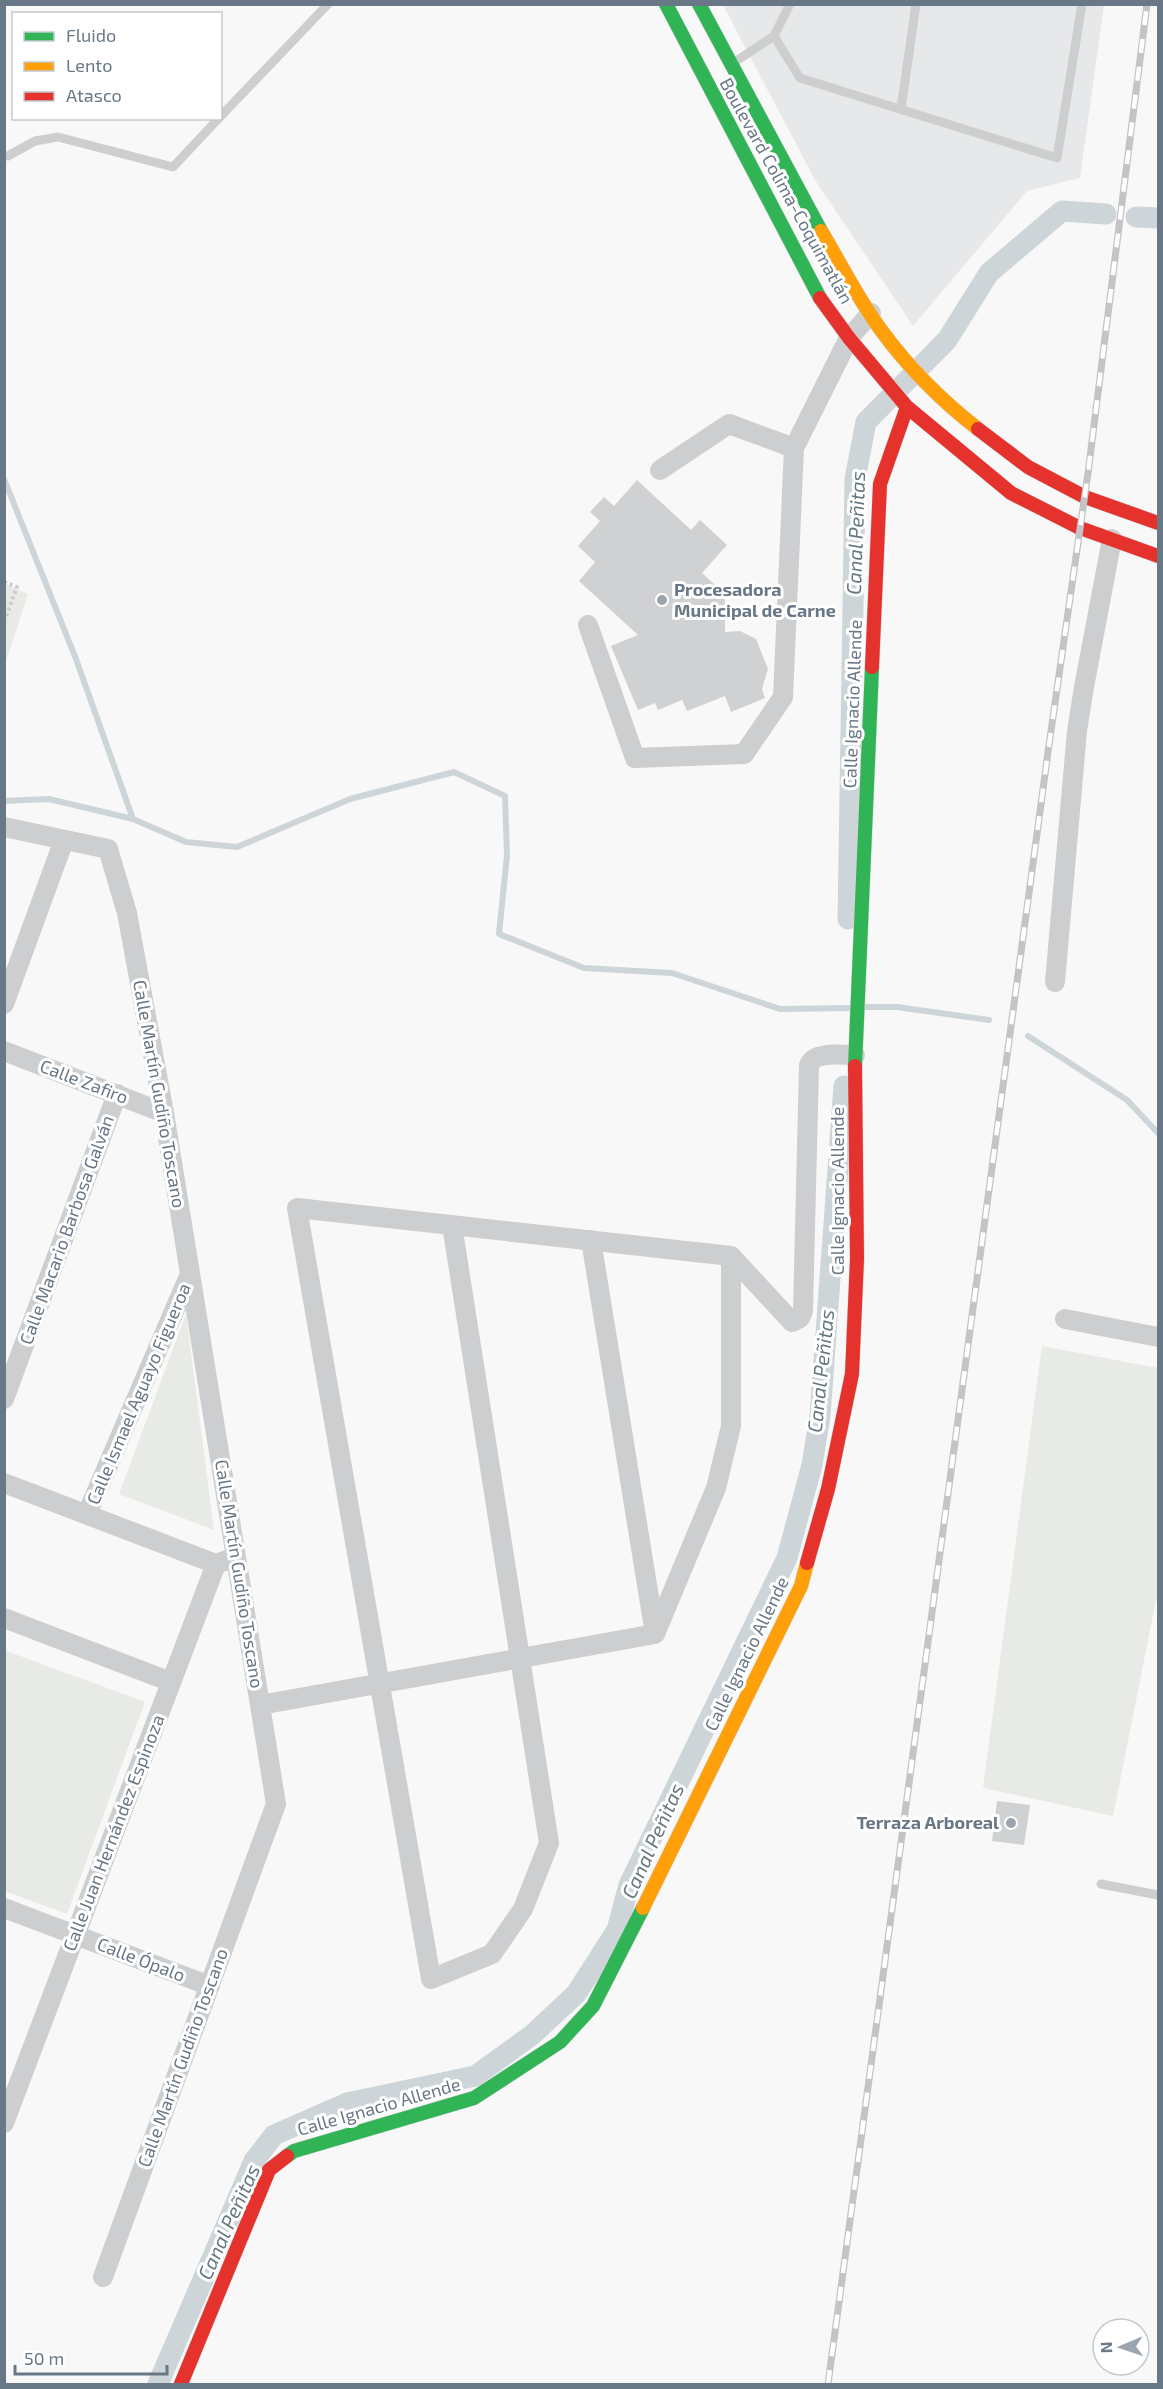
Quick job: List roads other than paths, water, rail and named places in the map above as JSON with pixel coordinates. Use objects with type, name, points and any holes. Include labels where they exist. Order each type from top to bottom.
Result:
[{"type":"street","name":"Boulevard Colima-Coquimatlán","points":[[666,4],[704,46],[731,65],[811,215],[880,329],[931,388],[951,408],[1028,467],[1085,497],[1158,523]]},
{"type":"street","name":"Boulevard Colima-Coquimatlán","points":[[699,4],[704,46],[819,297],[886,383],[904,403],[1011,493],[1080,528],[1158,556]]},
{"type":"street","points":[[588,625],[635,758],[744,754],[783,697],[794,448],[849,338],[871,313]]},
{"type":"street","name":"Calle Ignacio Allende","points":[[181,2385],[269,2170],[294,2151],[474,2098],[560,2042],[593,2006],[628,1940],[801,1586],[828,1488],[852,1374],[857,1259],[855,1055],[880,484],[904,403]]},
{"type":"street","points":[[660,470],[729,424],[794,448]]},
{"type":"street","points":[[1055,982],[1077,731],[1112,539]]},
{"type":"street","points":[[4,827],[64,840],[4,1004]]},
{"type":"street","name":"Calle Martín Gudiño Toscano","points":[[64,840],[108,849],[127,913],[164,1113],[276,1804],[103,2277]]},
{"type":"street","name":"Calle Zafiro","points":[[4,1051],[164,1113]]},
{"type":"street","points":[[452,1225],[549,1843],[523,1909],[492,1954],[431,1979],[297,1208],[591,1240],[731,1256],[792,1322],[800,1318],[803,1299],[809,1065],[811,1060],[817,1056],[855,1055]]},
{"type":"street","name":"Calle Macario Barbosa Galván","points":[[4,1399],[117,1095]]},
{"type":"street","points":[[591,1240],[655,1634]]},
{"type":"street","points":[[655,1634],[716,1488],[731,1426],[731,1256]]},
{"type":"street","name":"Calle Ismael Aguayo Figueroa","points":[[87,1514],[190,1274]]},
{"type":"street","points":[[1065,1319],[1158,1337]]},
{"type":"street","points":[[4,1483],[216,1564],[236,1557]]},
{"type":"street","name":"Calle Juan Hernández Espinoza","points":[[4,2123],[216,1564]]},
{"type":"street","points":[[4,1618],[171,1682]]},
{"type":"street","points":[[260,1705],[655,1634]]},
{"type":"street","name":"Calle Ópalo","points":[[4,1908],[210,1986]]},
{"type":"lane","points":[[222,116],[328,4]]},
{"type":"lane","points":[[731,65],[774,36],[790,4]]},
{"type":"lane","points":[[901,109],[916,4]]},
{"type":"lane","points":[[774,36],[800,78],[1057,158],[1082,4]]},
{"type":"lane","points":[[8,156],[35,141],[58,136],[173,167],[218,120]]},
{"type":"lane","points":[[1101,1884],[1158,1895]]},
{"type":"waterway","name":"Canal Peñitas","points":[[848,919],[855,479],[866,422],[947,340],[989,273],[1062,211],[1106,214]]},
{"type":"waterway","name":"Canal Peñitas","points":[[1136,217],[1158,218]]},
{"type":"waterway","points":[[4,479],[76,659],[133,819]]},
{"type":"waterway","points":[[4,801],[49,799],[133,819],[186,842],[237,847],[350,799],[454,772],[505,796],[507,855],[499,934],[584,968],[672,973],[780,1009],[851,1008]]},
{"type":"waterway","points":[[864,1007],[897,1007],[989,1020]]},
{"type":"waterway","points":[[1028,1036],[1127,1100],[1158,1133]]},
{"type":"waterway","name":"Canal Peñitas","points":[[158,2384],[254,2161],[274,2135],[347,2103],[475,2076],[532,2035],[576,1994],[617,1930],[629,1885],[787,1558],[812,1465],[820,1416],[844,1086]]},
{"type":"railway","points":[[828,2384],[1048,752],[1088,473],[1147,4]]},
{"type":"place","name":"Procesadora Municipal de Carne","points":[[662,600]]},
{"type":"place","name":"Terraza Arboreal","points":[[1011,1823]]}]
